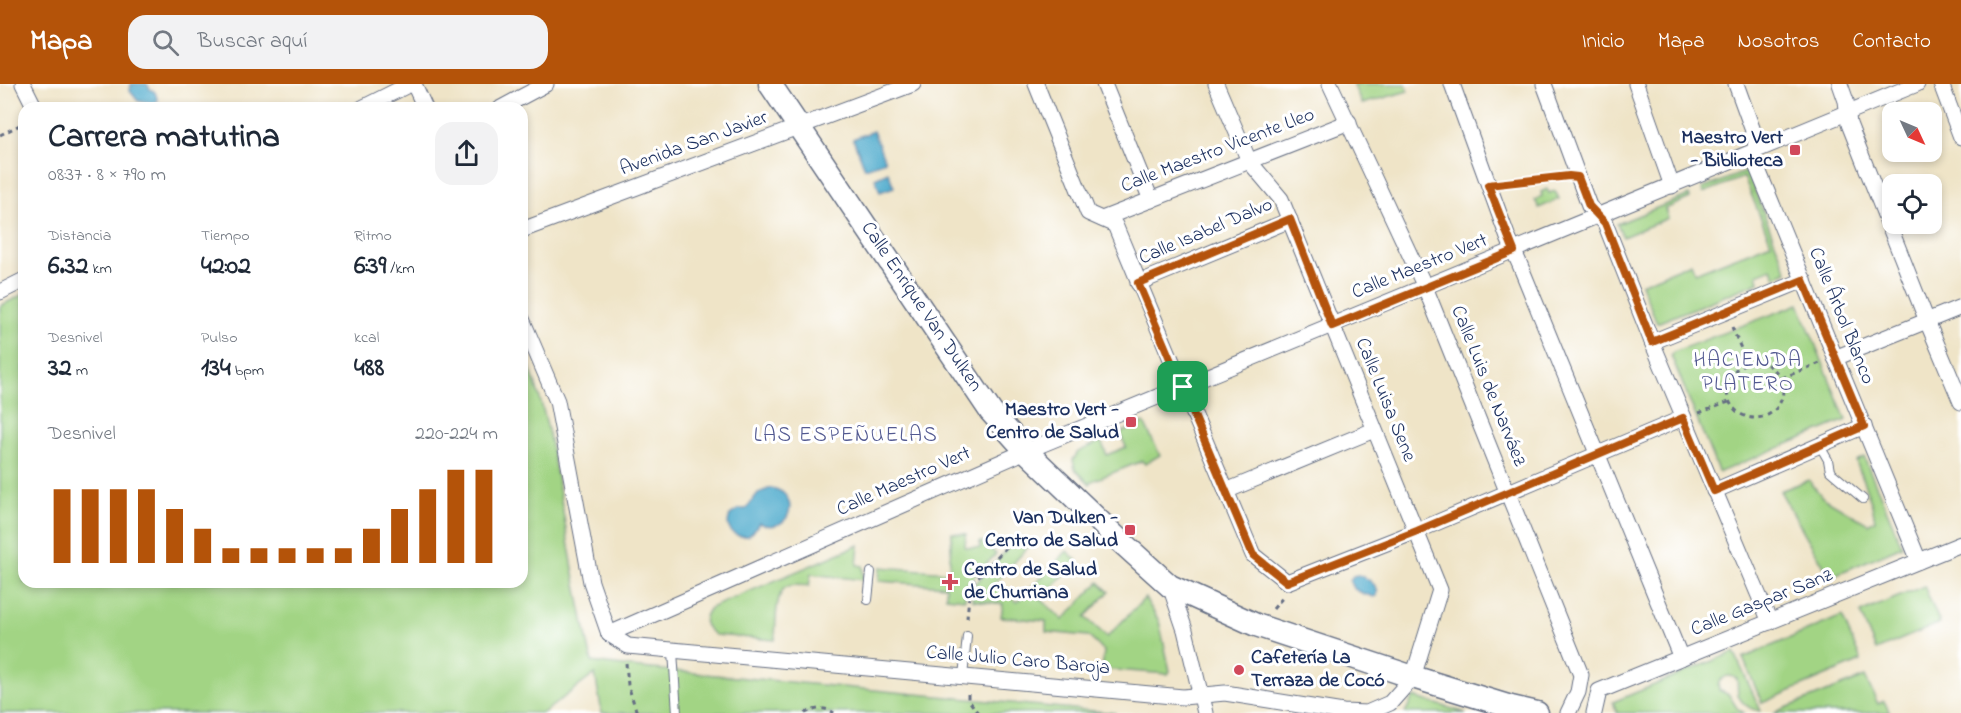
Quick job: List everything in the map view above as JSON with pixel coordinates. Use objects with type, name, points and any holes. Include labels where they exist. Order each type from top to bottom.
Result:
[{"type":"street","points":[[23,84],[32,102]]},
{"type":"street","points":[[374,102],[412,84],[422,102]]},
{"type":"street","points":[[512,102],[546,84]]},
{"type":"street","name":"Calle Enrique Van Dulken","points":[[771,84],[991,412],[1026,451],[1170,586],[1256,625],[1413,677],[1537,713]]},
{"type":"street","name":"Avenida San Javier","points":[[528,228],[913,84]]},
{"type":"street","points":[[1036,84],[1088,213],[1115,225],[1253,555],[1287,582],[1417,531],[1683,418]]},
{"type":"street","points":[[1104,84],[1151,200]]},
{"type":"street","name":"Calle Luisa Sene","points":[[1216,84],[1249,161],[1281,199],[1290,219],[1440,590],[1413,677]]},
{"type":"street","name":"Calle Luis de Narváez","points":[[1330,84],[1425,287],[1581,675],[1589,685],[1599,691]]},
{"type":"street","points":[[1452,84],[1514,251],[1681,658]]},
{"type":"street","points":[[1544,84],[1589,206],[1608,229],[1683,418],[1770,622]]},
{"type":"street","points":[[1636,84],[1672,186]]},
{"type":"street","name":"Calle Árbol Blanco","points":[[1736,84],[1756,139],[1754,160],[1803,280],[1829,359],[1864,426],[1919,561]]},
{"type":"street","points":[[1840,84],[1846,101],[1849,124],[1961,402]]},
{"type":"street","name":"Calle Maestro Vert","points":[[609,633],[1026,451],[1917,84]]},
{"type":"street","points":[[1941,84],[1961,137]]},
{"type":"street","name":"Calle Maestro Vicente Lleo","points":[[1102,219],[1349,122]]},
{"type":"street","name":"Calle Isabel Dalvo","points":[[1138,283],[1290,219]]},
{"type":"street","points":[[1652,342],[1803,280]]},
{"type":"street","points":[[0,292],[18,283]]},
{"type":"street","points":[[1829,359],[1961,307]]},
{"type":"street","points":[[528,334],[557,401],[591,582],[609,633]]},
{"type":"street","points":[[1714,491],[1864,426]]},
{"type":"street","points":[[1226,490],[1374,430]]},
{"type":"street","name":"Calle Gaspar Sanz","points":[[1599,691],[1961,544]]},
{"type":"street","points":[[1170,586],[1185,630],[1205,713]]},
{"type":"street","name":"Calle Julio Caro Baroja","points":[[609,633],[628,646],[673,651],[1183,697],[1225,693],[1342,712],[1367,713],[1390,704],[1413,677]]},
{"type":"street","points":[[1568,713],[1578,692],[1581,675]]},
{"type":"street","points":[[1594,713],[1599,691]]},
{"type":"lane","points":[[1820,446],[1828,460],[1830,471],[1863,499]]},
{"type":"lane","points":[[868,600],[871,572]]},
{"type":"lane","points":[[966,677],[967,636]]},
{"type":"lane","points":[[673,651],[677,713]]},
{"type":"path","points":[[0,135],[18,126]]},
{"type":"path","points":[[1488,185],[1578,177]]},
{"type":"path","points":[[1726,312],[1747,363]]},
{"type":"path","points":[[1781,379],[1829,359]]},
{"type":"path","points":[[1747,363],[1762,363],[1770,366],[1781,379],[1783,396],[1774,411],[1758,419],[1741,415],[1729,402],[1727,393],[1731,376],[1747,363]]},
{"type":"path","points":[[1683,418],[1729,402]]},
{"type":"path","points":[[968,618],[970,585],[1019,534]]},
{"type":"path","points":[[628,646],[626,667],[628,686],[637,713]]},
{"type":"path","points":[[966,677],[968,699],[978,713]]},
{"type":"path","points":[[805,713],[819,708],[834,713]]},
{"type":"green space","points":[[1353,84],[1406,84],[1408,91],[1362,104]]},
{"type":"green space","points":[[1747,171],[1787,272],[1775,277],[1772,268],[1757,274],[1759,282],[1657,323],[1641,284],[1691,263],[1695,273],[1771,243],[1744,177],[1703,193],[1702,189]]},
{"type":"green space","points":[[1547,189],[1549,193],[1555,191],[1559,199],[1539,208],[1535,200],[1542,196],[1541,192]]},
{"type":"green space","points":[[1689,195],[1690,198],[1665,209],[1668,218],[1623,237],[1617,224]]},
{"type":"green space","points":[[18,297],[18,588],[528,588],[528,364],[546,423],[592,662],[1116,713],[602,713],[595,674],[543,713],[0,713],[0,306]]},
{"type":"green space","points":[[1799,304],[1846,420],[1720,472],[1671,355],[1673,352]]},
{"type":"green space","points":[[1144,423],[1160,455],[1145,464],[1142,461],[1092,481],[1090,484],[1075,469],[1073,460],[1078,452],[1101,441],[1107,455],[1126,447],[1120,433]]},
{"type":"green space","points":[[1864,457],[1902,546],[1830,577],[1780,491],[1809,480],[1822,497],[1868,524],[1875,520],[1856,461]]},
{"type":"green space","points":[[952,533],[966,534],[965,547],[980,548],[980,542],[983,542],[996,554],[966,585],[965,599],[946,597],[946,586],[879,581],[880,567],[949,572]]},
{"type":"green space","points":[[1020,536],[1030,545],[996,582],[1017,602],[1067,551],[1077,561],[1041,599],[1063,620],[1099,582],[1109,592],[1085,617],[1107,637],[1145,598],[1159,621],[1170,671],[1168,674],[1102,669],[1104,651],[1088,636],[1046,632],[1046,621],[1001,617],[1003,604],[972,600],[973,586]]},
{"type":"green space","points":[[859,545],[857,565],[863,566],[863,580],[811,574],[809,586],[794,585],[784,589],[778,601],[775,640],[715,635],[706,626],[704,619],[710,608]]},
{"type":"green space","points":[[1924,586],[1940,623],[1876,650],[1860,613]]},
{"type":"green space","points":[[1842,616],[1861,661],[1762,703],[1743,658]]},
{"type":"green space","points":[[1734,652],[1761,711],[1744,704],[1739,698],[1737,679],[1729,676],[1718,684],[1719,690],[1729,695],[1737,708],[1744,713],[1617,713],[1613,702]]},
{"type":"green space","points":[[1865,677],[1878,704],[1884,701],[1890,713],[1773,713]]},
{"type":"green space","points":[[1413,697],[1466,713],[1405,713]]},
{"type":"water","points":[[131,84],[147,84],[155,92],[158,101],[138,101],[130,91]]},
{"type":"water","points":[[873,131],[885,161],[865,168],[853,139]]},
{"type":"water","points":[[888,172],[894,187],[880,192],[875,178]]},
{"type":"water","points":[[771,488],[781,492],[787,498],[790,505],[785,519],[779,524],[770,526],[759,523],[748,536],[738,536],[732,532],[728,524],[730,515],[739,509],[746,509],[758,493]]},
{"type":"water","points":[[1358,575],[1375,585],[1377,596],[1374,597],[1353,588],[1350,581],[1353,576]]},
{"type":"place","name":"Maestro Vert - Biblioteca","points":[[1795,150]]},
{"type":"place","name":"Maestro Vert - Centro de Salud","points":[[1131,422]]},
{"type":"place","name":"Van Dulken - Centro de Salud","points":[[1130,530]]},
{"type":"place","name":"Centro de Salud de Churriana","points":[[950,582]]},
{"type":"place","name":"Cafetería La Terraza de Cocó","points":[[1239,670]]},
{"type":"district","name":"HACIENDA PLATERO","points":[[1748,373]]},
{"type":"district","name":"LAS ESPEÑUELAS","points":[[846,436]]},
{"type":"route","points":[[1569,176],[1578,177],[1589,206],[1605,223],[1652,342],[1803,280],[1864,426],[1714,491],[1683,418],[1417,531],[1287,582],[1253,555],[1183,387],[1138,283],[1290,219],[1332,326],[1514,251],[1488,185],[1569,176]]}]
